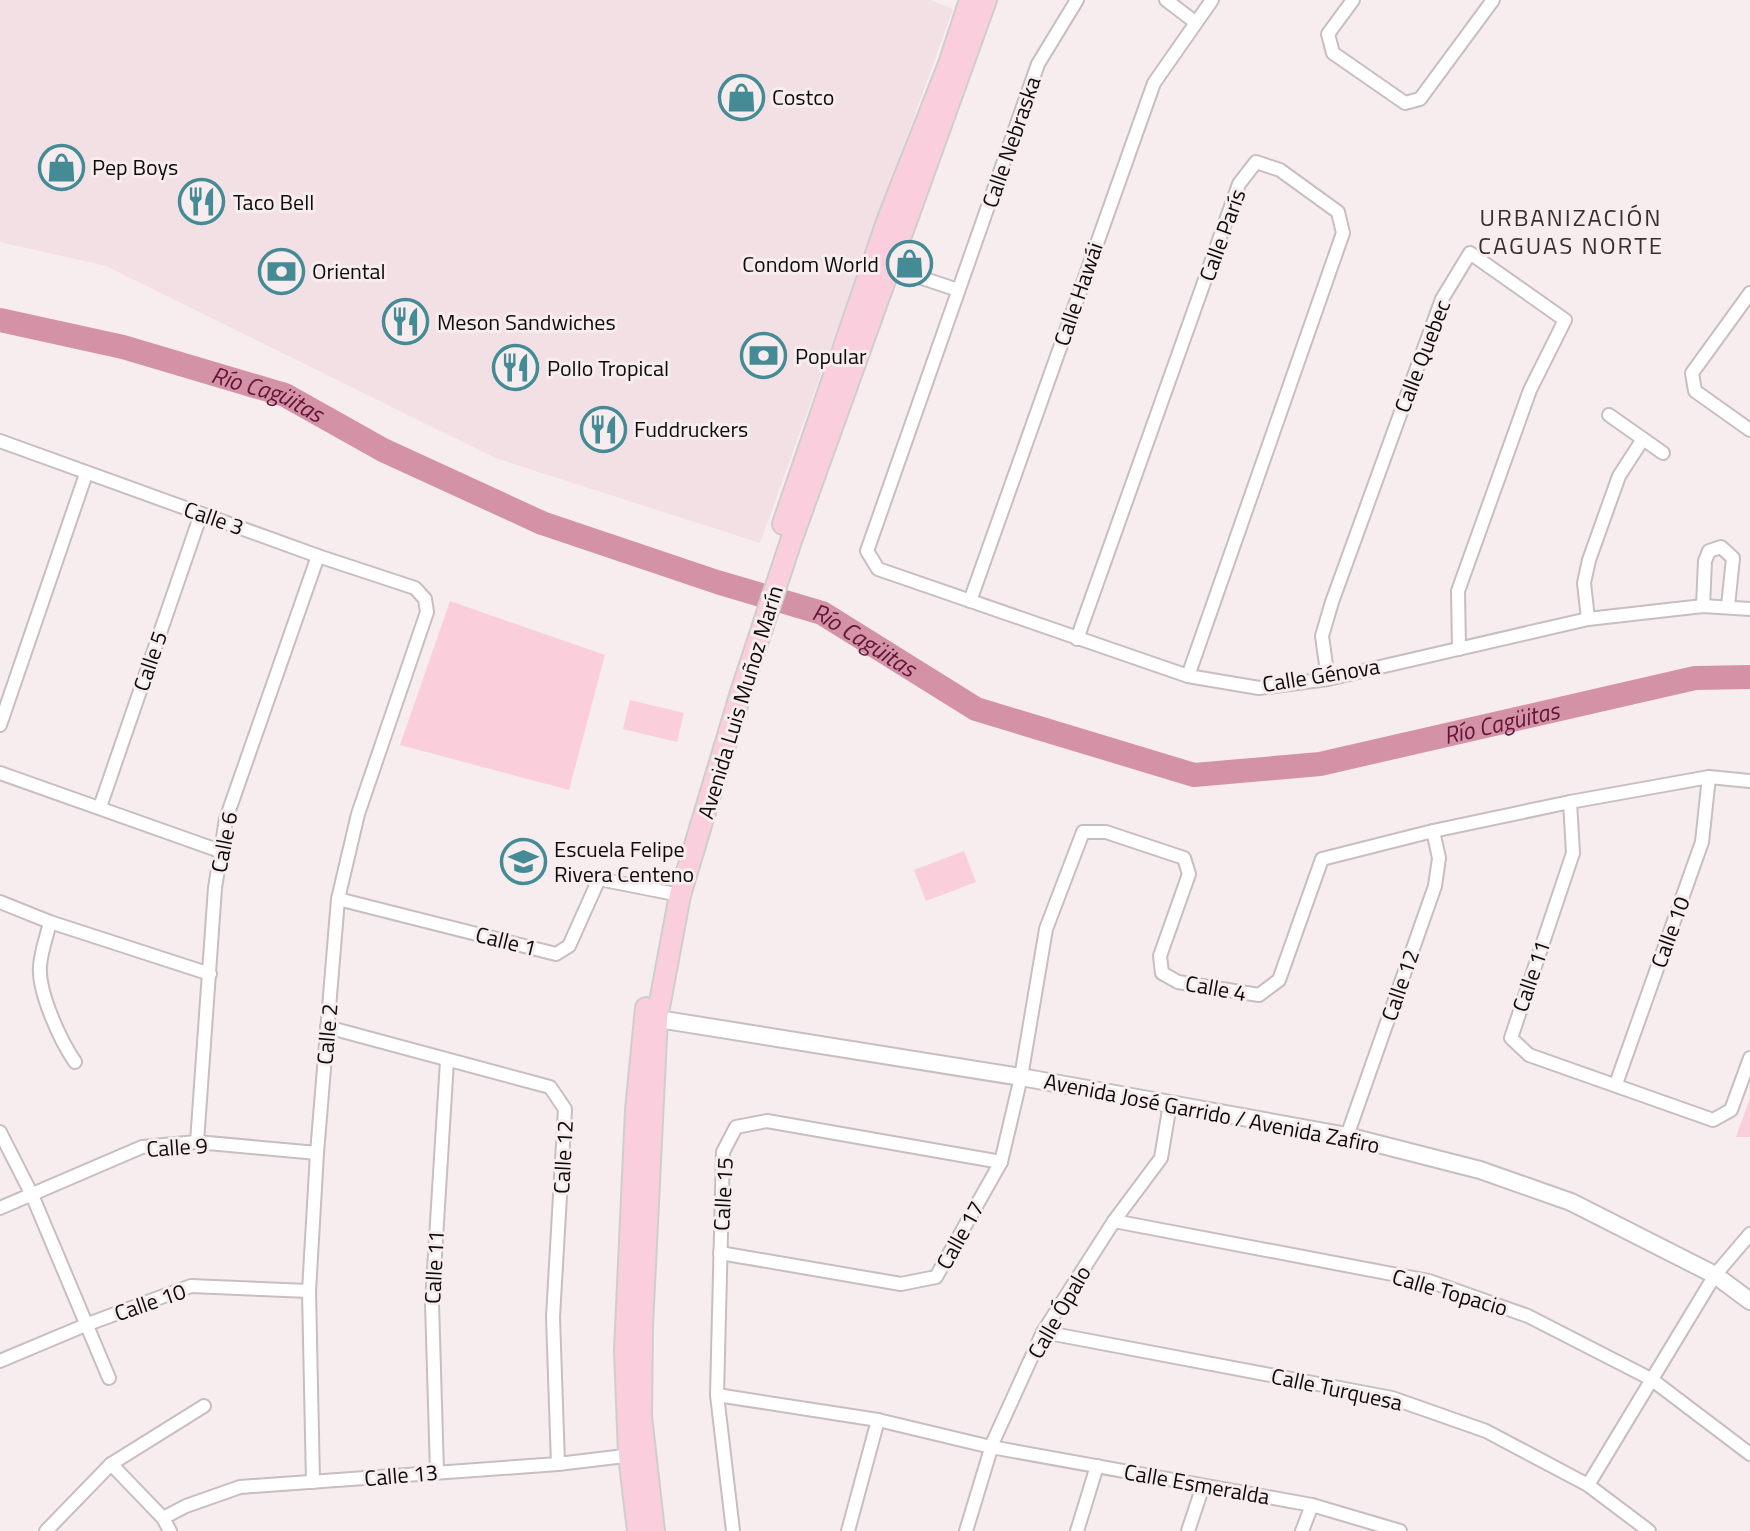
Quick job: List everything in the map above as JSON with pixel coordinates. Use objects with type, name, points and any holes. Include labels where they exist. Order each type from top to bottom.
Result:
[{"type":"main road","name":"Avenida Luis Muñoz Marín","points":[[638,1531],[637,1454],[641,1416],[651,1017],[674,894],[736,686],[785,538],[970,0]]},
{"type":"main road","name":"Avenida Luis Muñoz Marín","points":[[881,264],[986,0]]},
{"type":"main road","name":"Avenida Luis Muñoz Marín","points":[[637,1454],[654,1531]]},
{"type":"street","name":"Calle Nebraska","points":[[867,551],[1038,64],[1077,0]]},
{"type":"street","points":[[1166,0],[1195,22]]},
{"type":"street","name":"Calle Hawái","points":[[970,601],[1154,83],[1212,0]]},
{"type":"street","points":[[1353,0],[1328,34],[1333,53],[1405,103],[1420,99],[1493,0]]},
{"type":"street","name":"Calle París","points":[[1077,639],[1239,184],[1256,162],[1280,170],[1338,212],[1343,233],[1188,676]]},
{"type":"street","name":"Calle Quebec","points":[[1328,679],[1322,636],[1332,602],[1442,299],[1470,253],[1565,320],[1530,390],[1458,591],[1459,649]]},
{"type":"street","points":[[881,264],[958,290]]},
{"type":"street","points":[[1750,293],[1692,373],[1695,391],[1750,430]]},
{"type":"street","points":[[1609,415],[1663,453]]},
{"type":"street","points":[[1588,619],[1584,583],[1589,560],[1619,476],[1643,439]]},
{"type":"street","name":"Calle 3","points":[[0,441],[415,588],[425,599]]},
{"type":"street","points":[[0,725],[86,474]]},
{"type":"street","name":"Calle 5","points":[[100,807],[201,514]]},
{"type":"street","points":[[1703,606],[1705,561],[1709,551],[1721,547],[1733,558],[1728,606]]},
{"type":"street","name":"Calle Génova","points":[[867,551],[878,569],[1077,639],[1188,676],[1259,688],[1328,679],[1588,619],[1703,606],[1750,609]]},
{"type":"street","name":"Calle 6","points":[[197,1142],[220,851],[226,819],[318,556]]},
{"type":"street","name":"Calle 2","points":[[313,1482],[309,1291],[338,899],[358,814],[427,612],[425,599]]},
{"type":"street","points":[[0,773],[220,851]]},
{"type":"street","name":"Calle 4","points":[[1021,1077],[1046,929],[1083,832],[1106,832],[1184,858],[1189,874],[1160,956],[1162,973],[1178,982],[1259,995],[1279,980],[1322,859],[1433,831],[1570,802],[1709,777],[1750,781]]},
{"type":"street","name":"Calle 10","points":[[1616,1084],[1702,842],[1709,777]]},
{"type":"street","name":"Calle 11","points":[[1570,802],[1573,853],[1511,1038],[1529,1055],[1616,1084]]},
{"type":"street","name":"Calle 12","points":[[1347,1136],[1435,886],[1439,858],[1433,831]]},
{"type":"street","name":"Calle 1","points":[[338,899],[556,954],[569,946],[599,879],[674,894]]},
{"type":"street","points":[[0,902],[50,922],[210,974]]},
{"type":"street","points":[[50,922],[40,964],[41,978],[60,1040],[75,1062]]},
{"type":"street","name":"Avenida José Garrido / Avenida Zafiro","points":[[651,1017],[1021,1077],[1347,1136],[1480,1170],[1571,1202],[1715,1275],[1750,1301]]},
{"type":"street","name":"Calle 12","points":[[327,1027],[550,1087],[565,1109],[553,1317],[558,1464]]},
{"type":"street","points":[[1616,1084],[1713,1120],[1731,1110],[1750,1058]]},
{"type":"street","name":"Calle 11","points":[[437,1472],[432,1303],[447,1061]]},
{"type":"street","name":"Calle 17","points":[[720,1253],[901,1284],[936,1277],[1001,1162],[1021,1077]]},
{"type":"street","name":"Calle Ópalo","points":[[966,1531],[991,1447],[1043,1332],[1114,1221],[1161,1158],[1170,1104]]},
{"type":"street","name":"Calle 15","points":[[733,1531],[717,1395],[723,1152],[736,1127],[767,1121],[1001,1162]]},
{"type":"street","points":[[0,1132],[32,1195],[109,1378]]},
{"type":"street","name":"Calle 9","points":[[0,1208],[142,1147],[197,1142],[317,1153]]},
{"type":"street","name":"Calle Topacio","points":[[1114,1221],[1429,1281],[1528,1316],[1651,1379],[1750,1454]]},
{"type":"street","points":[[1588,1485],[1715,1275],[1750,1234]]},
{"type":"street","name":"Calle 10","points":[[0,1361],[191,1286],[309,1291]]},
{"type":"street","name":"Calle Turquesa","points":[[1043,1332],[1392,1398],[1486,1431],[1588,1485],[1649,1531]]},
{"type":"street","name":"Calle Esmeralda","points":[[717,1395],[878,1420],[991,1447],[1312,1505],[1400,1531]]},
{"type":"street","points":[[46,1531],[111,1464],[204,1406]]},
{"type":"street","points":[[848,1531],[878,1420]]},
{"type":"street","name":"Calle 13","points":[[163,1518],[186,1506],[240,1487],[558,1464],[637,1454]]},
{"type":"street","points":[[111,1464],[163,1518],[170,1531]]},
{"type":"street","points":[[1077,1531],[1097,1466]]},
{"type":"street","points":[[1188,1531],[1203,1486]]},
{"type":"street","points":[[1302,1531],[1312,1505]]},
{"type":"shaded area","points":[[0,0],[930,0],[953,9],[760,543],[495,458],[106,266],[0,242]]},
{"type":"shaded area","points":[[450,601],[605,655],[569,790],[400,745]]},
{"type":"shaded area","points":[[630,700],[684,713],[677,742],[623,729]]},
{"type":"shaded area","points":[[964,851],[976,882],[926,901],[914,870]]},
{"type":"shaded area","points":[[1750,1098],[1750,1137],[1736,1137]]},
{"type":"waterway","name":"Río Cagüitas","points":[[0,320],[123,347],[285,395],[383,450],[542,523],[717,582],[822,613],[976,709],[1194,775],[1320,764],[1695,678],[1750,677]]},
{"type":"place","name":"Costco","points":[[741,97]]},
{"type":"place","name":"Pep Boys","points":[[61,167]]},
{"type":"place","name":"Taco Bell","points":[[202,202]]},
{"type":"place","name":"Condom World","points":[[910,264]]},
{"type":"place","name":"Oriental","points":[[281,271]]},
{"type":"place","name":"Meson Sandwiches","points":[[406,322]]},
{"type":"place","name":"Popular","points":[[764,356]]},
{"type":"place","name":"Pollo Tropical","points":[[516,368]]},
{"type":"place","name":"Fuddruckers","points":[[603,429]]},
{"type":"place","name":"Escuela Felipe Rivera Centeno","points":[[523,862]]},
{"type":"district","name":"URBANIZACIÓN CAGUAS NORTE","points":[[1571,231]]}]
